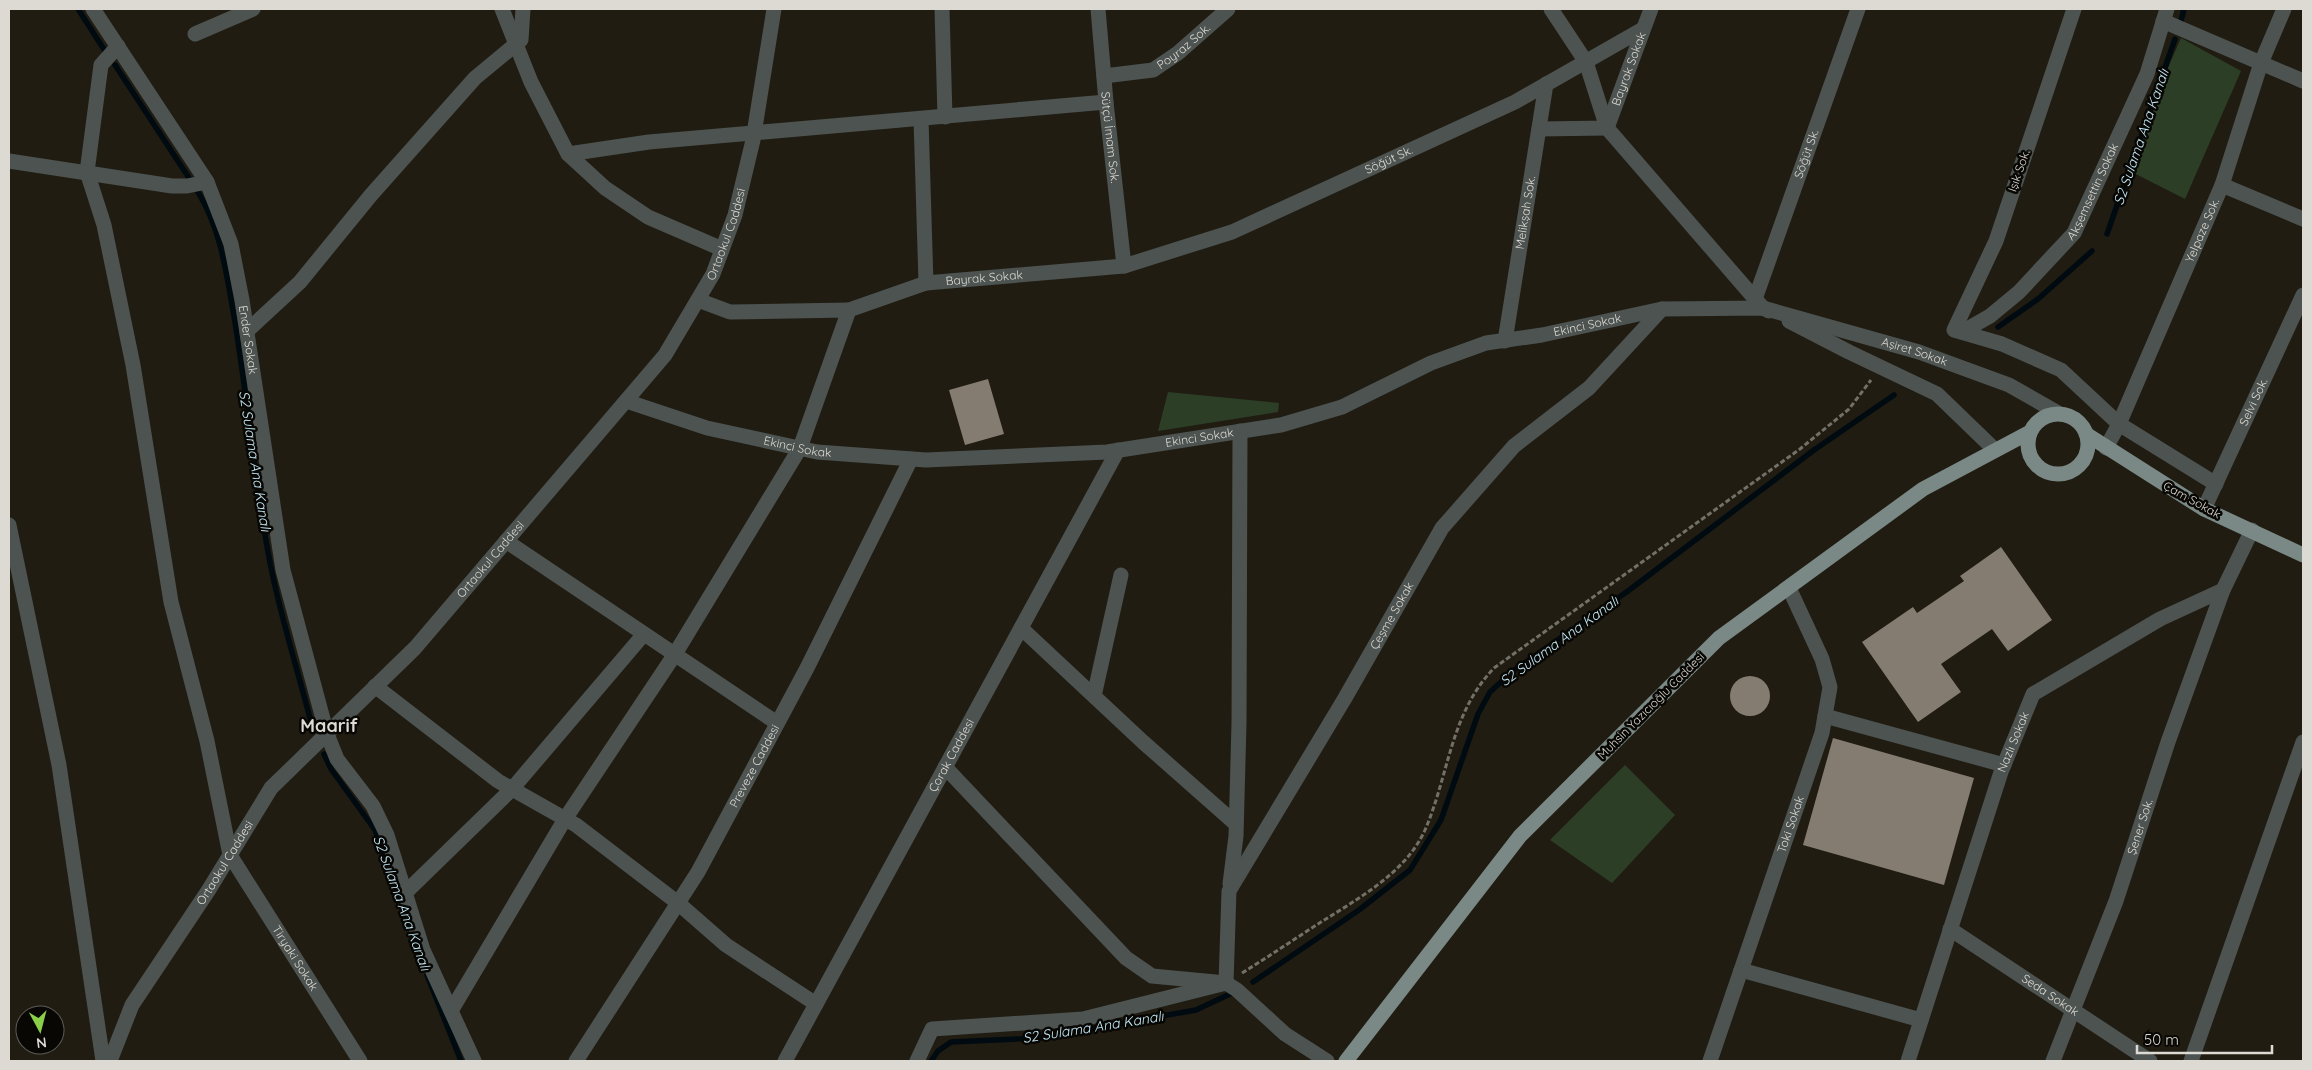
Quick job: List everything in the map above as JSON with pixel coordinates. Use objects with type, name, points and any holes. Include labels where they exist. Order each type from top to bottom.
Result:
[{"type":"main road","points":[[2060,414],[2070,416],[2078,422],[2086,434],[2087,449],[2084,458],[2078,466],[2060,474],[2050,473],[2034,462],[2029,454],[2027,444],[2030,432],[2041,418],[2060,414]]},
{"type":"main road","name":"Muhsin Yazıcıoğlu Caddesi","points":[[1346,1061],[1520,836],[1719,638],[1922,489],[2030,432]]},
{"type":"main road","name":"Çam Sokak","points":[[2086,434],[2204,509],[2303,555]]},
{"type":"street","name":"Ender Sokak","points":[[92,9],[207,182],[231,244],[283,570],[327,734],[337,759],[373,806],[387,835],[423,950],[474,1061]]},
{"type":"street","points":[[195,34],[253,9]]},
{"type":"street","points":[[502,9],[532,82],[568,154],[605,188],[648,217],[722,249]]},
{"type":"street","points":[[246,331],[300,282],[371,196],[475,78],[517,45],[522,37],[523,9]]},
{"type":"street","name":"Ortaokul Caddesi","points":[[111,1059],[132,1006],[230,855],[270,788],[415,648],[665,355],[713,274],[735,215],[754,133],[774,9]]},
{"type":"street","points":[[942,9],[945,116]]},
{"type":"street","name":"Sütçü İmam Sok.","points":[[1098,9],[1124,266]]},
{"type":"street","name":"Poyraz Sok.","points":[[1104,76],[1153,70],[1178,53],[1228,9]]},
{"type":"street","name":"Aşiret Sokak","points":[[1551,9],[1586,62],[1607,128],[1759,303],[1881,368],[1937,394],[1995,450]]},
{"type":"street","name":"Bayrak Sokak","points":[[1607,128],[1651,9]]},
{"type":"street","name":"Söğüt Sk.","points":[[1759,303],[1858,9]]},
{"type":"street","name":"Işık Sok.","points":[[1958,331],[1996,241],[2074,9]]},
{"type":"street","name":"Yelpaze Sok.","points":[[2106,448],[2120,424],[2222,185],[2261,63],[2284,9]]},
{"type":"street","points":[[2165,15],[2261,63],[2303,81]]},
{"type":"street","name":"Akşemsettin Sokak","points":[[1958,331],[1990,316],[2019,292],[2074,233],[2146,74],[2165,15]]},
{"type":"street","name":"Söğüt Sk.","points":[[1124,266],[1232,232],[1401,156],[1515,102],[1643,29]]},
{"type":"street","points":[[118,46],[102,65],[87,172],[104,225],[133,365],[171,602],[207,741],[230,855]]},
{"type":"street","name":"Melikşah Sok.","points":[[1504,341],[1546,84]]},
{"type":"street","points":[[568,154],[649,142],[1106,102]]},
{"type":"street","points":[[921,118],[926,283]]},
{"type":"street","points":[[1539,129],[1607,128]]},
{"type":"street","points":[[9,161],[172,186],[187,186],[207,182]]},
{"type":"street","points":[[2222,185],[2303,219]]},
{"type":"street","name":"Bayrak Sokak","points":[[698,300],[730,312],[849,310],[926,283],[1124,266]]},
{"type":"street","name":"Selvi Sok.","points":[[2204,509],[2303,295]]},
{"type":"street","name":"Aşiret Sokak","points":[[1759,303],[1928,355],[2009,385],[2060,414]]},
{"type":"street","name":"Ekinci Sokak","points":[[626,401],[707,428],[817,452],[935,460],[1118,450],[1281,425],[1342,407],[1431,363],[1486,343],[1542,335],[1662,309],[1759,303]]},
{"type":"street","name":"Çeşme Sokak","points":[[1226,983],[1230,891],[1340,706],[1442,528],[1514,446],[1589,388],[1662,309]]},
{"type":"street","points":[[451,1011],[565,819],[675,654],[800,448],[849,310]]},
{"type":"street","name":"Çam Sokak","points":[[1958,331],[2002,344],[2061,370],[2120,424],[2216,484]]},
{"type":"street","points":[[1230,891],[1236,824],[1240,431]]},
{"type":"street","name":"Çorak Caddesi","points":[[785,1061],[1118,450]]},
{"type":"street","name":"Preveze Caddesi","points":[[576,1061],[698,872],[874,535],[911,459]]},
{"type":"street","points":[[9,525],[59,765],[111,1059]]},
{"type":"street","points":[[2223,590],[2252,530]]},
{"type":"street","points":[[506,540],[777,723]]},
{"type":"street","points":[[1094,696],[1121,575]]},
{"type":"street","name":"Toki Sokak","points":[[1710,1061],[1822,733],[1830,687],[1822,659],[1788,588]]},
{"type":"street","name":"Nazlı Sokak","points":[[1908,1061],[2004,765],[2033,694],[2160,619],[2223,590]]},
{"type":"street","name":"Şener Sok.","points":[[2053,1061],[2116,901],[2168,742],[2223,590]]},
{"type":"street","points":[[1021,628],[1236,824]]},
{"type":"street","points":[[405,893],[512,789],[644,634]]},
{"type":"street","points":[[375,686],[498,781],[565,819],[678,904],[726,945],[816,1004]]},
{"type":"street","points":[[1825,716],[2004,765]]},
{"type":"street","points":[[2191,1061],[2303,742]]},
{"type":"street","points":[[945,767],[1126,958],[1152,976],[1226,983],[1255,1006],[1285,1034],[1327,1061]]},
{"type":"street","name":"Tiryaki Sokak","points":[[230,855],[360,1061]]},
{"type":"street","name":"Seda Sokak","points":[[1950,929],[2150,1061]]},
{"type":"street","points":[[1741,970],[1921,1020]]},
{"type":"street","points":[[917,1061],[932,1029],[1082,1019],[1226,983]]},
{"type":"path","points":[[1226,983],[1374,888],[1406,856],[1424,830],[1466,706],[1482,680],[1494,668],[1800,449],[1848,409],[1881,368]]},
{"type":"green space","points":[[2181,38],[2241,71],[2185,199],[2124,168]]},
{"type":"green space","points":[[1168,392],[1279,403],[1278,412],[1158,431]]},
{"type":"green space","points":[[1625,765],[1675,815],[1612,883],[1550,840]]},
{"type":"building","points":[[988,379],[1004,434],[965,445],[949,390]]},
{"type":"building","points":[[2001,547],[2052,620],[2008,651],[1992,629],[1941,664],[1961,692],[1918,722],[1862,642],[1913,607],[1917,613],[1964,581],[1960,576]]},
{"type":"building","points":[[1754,676],[1761,679],[1767,685],[1770,696],[1769,704],[1761,713],[1754,716],[1746,716],[1739,713],[1731,704],[1730,692],[1733,685],[1742,677]]},
{"type":"building","points":[[1833,738],[1974,778],[1944,885],[1803,845]]},
{"type":"waterway","name":"S2 Sulama Ana Kanalı","points":[[78,9],[105,51]]},
{"type":"waterway","name":"S2 Sulama Ana Kanalı","points":[[2181,21],[2184,9]]},
{"type":"waterway","name":"S2 Sulama Ana Kanalı","points":[[2107,234],[2175,39]]},
{"type":"waterway","name":"S2 Sulama Ana Kanalı","points":[[115,65],[189,178]]},
{"type":"waterway","name":"S2 Sulama Ana Kanalı","points":[[198,192],[213,223],[226,272],[239,348],[268,554],[279,605],[313,730]]},
{"type":"waterway","name":"S2 Sulama Ana Kanalı","points":[[1998,327],[2038,299],[2092,251]]},
{"type":"waterway","name":"S2 Sulama Ana Kanalı","points":[[1253,982],[1359,910],[1410,870],[1441,820],[1478,714],[1490,692],[1513,671],[1628,591],[1814,450],[1894,395]]},
{"type":"waterway","name":"S2 Sulama Ana Kanalı","points":[[324,754],[331,769],[375,830],[394,881]]},
{"type":"waterway","name":"S2 Sulama Ana Kanalı","points":[[427,975],[461,1061]]},
{"type":"waterway","name":"S2 Sulama Ana Kanalı","points":[[931,1061],[938,1051],[951,1042],[1038,1038],[1196,1010],[1230,994]]},
{"type":"district","name":"Maarif","points":[[329,726]]}]
